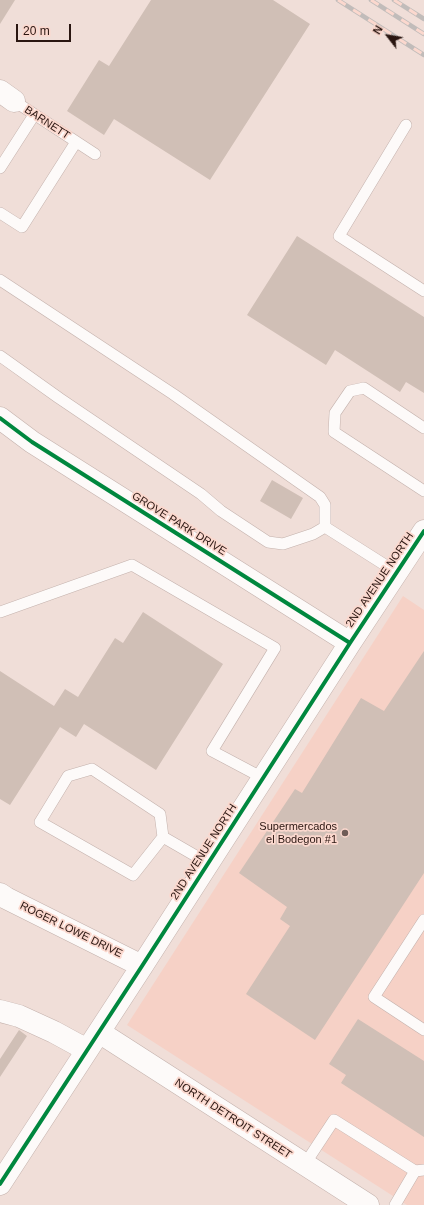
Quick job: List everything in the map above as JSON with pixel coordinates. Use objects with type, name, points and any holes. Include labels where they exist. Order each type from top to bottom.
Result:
[{"type":"street","name":"GROVE PARK DRIVE","points":[[0,418],[32,442],[350,643]]},
{"type":"street","name":"2ND AVENUE NORTH","points":[[0,1184],[424,531]]},
{"type":"street","name":"ROGER LOWE DRIVE","points":[[0,894],[142,966]]},
{"type":"street","points":[[0,1011],[19,1016],[54,1032],[87,1050]]},
{"type":"street","name":"NORTH DETROIT STREET","points":[[99,1032],[368,1205]]},
{"type":"lane","name":"BARNETT","points":[[7,96],[95,154]]},
{"type":"lane","points":[[0,168],[34,114]]},
{"type":"lane","points":[[406,125],[339,236],[424,291]]},
{"type":"lane","points":[[0,213],[22,226],[76,142]]},
{"type":"lane","points":[[0,280],[166,389],[320,497],[325,505],[325,527]]},
{"type":"lane","points":[[0,356],[59,398],[201,494],[220,511],[268,542],[283,544],[313,534],[325,527]]},
{"type":"lane","points":[[424,428],[364,388],[350,390],[335,413],[334,432],[424,491]]},
{"type":"lane","points":[[325,527],[396,572]]},
{"type":"lane","points":[[0,612],[132,565],[275,648],[212,751],[263,778]]},
{"type":"lane","points":[[92,768],[160,814],[163,837],[134,875],[40,822],[68,776],[92,768]]},
{"type":"lane","points":[[163,837],[208,863]]},
{"type":"lane","points":[[424,920],[374,997],[424,1030]]},
{"type":"lane","points":[[305,1164],[334,1120],[420,1171],[395,1205]]},
{"type":"shaded area","points":[[403,596],[424,610],[424,1205],[407,1205],[127,1025]]},
{"type":"building","points":[[0,0],[15,0],[0,24]]},
{"type":"building","points":[[151,0],[273,0],[310,24],[210,180],[114,119],[104,135],[67,111],[99,60],[109,66]]},
{"type":"building","points":[[297,236],[424,317],[424,393],[406,382],[400,392],[335,350],[326,365],[247,315]]},
{"type":"building","points":[[272,480],[303,498],[291,519],[260,501]]},
{"type":"building","points":[[143,612],[223,664],[156,770],[84,724],[76,737],[60,727],[10,805],[0,799],[0,671],[54,706],[65,689],[78,697],[115,638],[123,643]]},
{"type":"building","name":"Supermercados el Bodegon #1","points":[[424,651],[424,873],[315,1040],[246,994],[290,926],[280,919],[287,907],[239,873],[295,789],[302,793],[361,698],[384,711]]},
{"type":"building","points":[[358,1019],[424,1061],[424,1137],[341,1083],[346,1075],[329,1064]]},
{"type":"building","points":[[19,1030],[27,1036],[0,1077],[0,1059]]},
{"type":"railway","points":[[338,0],[424,55]]},
{"type":"railway","points":[[371,0],[424,34]]},
{"type":"railway","points":[[394,0],[424,19]]},
{"type":"cycle path","points":[[0,418],[32,442],[350,643]]},
{"type":"cycle path","points":[[0,1184],[424,531]]},
{"type":"place","name":"Supermercados el Bodegon #1","points":[[345,833]]}]
